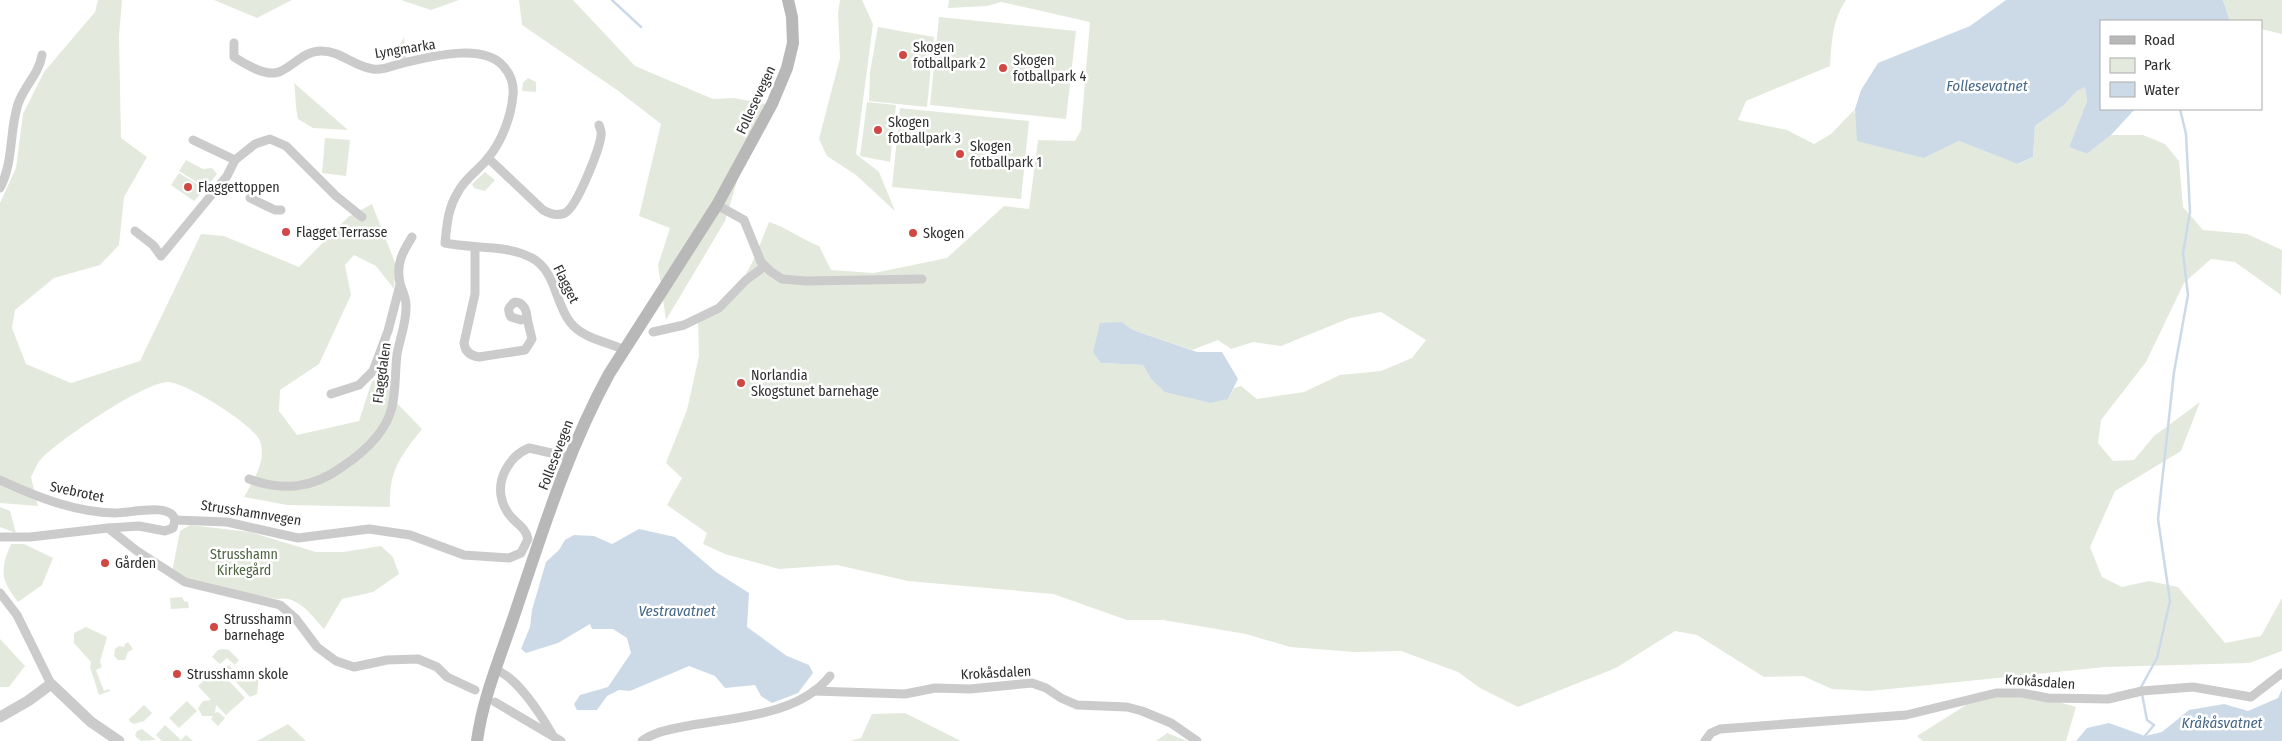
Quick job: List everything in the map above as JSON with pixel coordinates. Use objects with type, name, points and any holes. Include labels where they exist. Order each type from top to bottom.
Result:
[{"type":"main road","name":"Follesevegen","points":[[477,741],[485,704],[496,670],[569,457],[592,405],[624,350],[717,205],[755,139],[787,68],[794,30],[788,0]]},
{"type":"street","name":"Lyngmarka","points":[[234,43],[234,57],[258,69],[273,73],[280,72],[305,55],[320,51],[335,54],[374,69],[459,53],[479,54],[492,57],[508,72],[513,92],[507,122],[488,158],[457,193],[447,219],[445,243]]},
{"type":"street","points":[[0,188],[10,161],[18,104],[37,70],[42,55]]},
{"type":"street","points":[[488,158],[536,205],[548,212],[563,214],[572,206],[591,166],[601,136],[598,125]]},
{"type":"street","points":[[135,231],[153,245],[161,256],[227,176],[236,160],[256,144],[270,139],[277,140],[286,146],[336,196],[362,217]]},
{"type":"street","points":[[193,140],[236,160]]},
{"type":"street","points":[[250,198],[275,210],[281,210]]},
{"type":"street","points":[[717,205],[744,220],[765,266],[782,279],[806,281],[922,278]]},
{"type":"street","name":"Flaggdalen","points":[[331,394],[359,385],[374,371],[388,331],[400,285],[399,261],[412,237]]},
{"type":"street","name":"Flagget","points":[[445,243],[513,251],[537,262],[546,271],[564,312],[571,323],[589,336],[611,343],[624,350]]},
{"type":"street","points":[[475,247],[475,294],[464,343],[465,349],[473,356],[479,357],[524,350],[532,339],[527,318]]},
{"type":"street","points":[[653,332],[684,325],[719,308],[746,280],[765,266]]},
{"type":"street","name":"Flaggdalen","points":[[248,480],[282,488],[305,485],[332,474],[356,458],[376,438],[386,422],[392,406],[397,354],[406,306],[405,294],[400,285]]},
{"type":"street","name":"Strusshamnvegen","points":[[0,537],[30,537],[139,526],[165,531],[173,528],[176,520],[227,522],[298,538],[369,529],[410,535],[464,555],[509,558],[521,553],[528,539],[525,530],[510,515],[500,494],[501,479],[511,460],[529,448],[569,457]]},
{"type":"street","name":"Svebrotet","points":[[0,480],[43,499],[75,508],[114,513],[162,509],[171,513],[176,520]]},
{"type":"street","points":[[108,528],[165,570],[196,586],[280,605],[296,620],[317,647],[344,664],[354,667],[387,660],[418,659],[437,667],[447,677],[475,690]]},
{"type":"street","points":[[0,593],[17,615],[51,684],[92,722],[119,741]]},
{"type":"street","points":[[496,670],[505,673],[538,711],[552,734]]},
{"type":"street","name":"Krokåsdalen","points":[[1705,741],[1711,733],[1720,729],[1906,714],[1958,704],[1990,694],[2022,693],[2048,698],[2108,699],[2142,691],[2193,687],[2250,696],[2282,673]]},
{"type":"street","name":"Krokåsdalen","points":[[642,741],[657,732],[760,714],[794,702],[814,691],[830,676]]},
{"type":"street","name":"Krokåsdalen","points":[[814,691],[905,694],[935,688],[970,688],[1032,683],[1046,688],[1077,705],[1127,707],[1142,711],[1171,723],[1196,741]]},
{"type":"street","points":[[0,717],[28,701],[51,684]]},
{"type":"street","points":[[494,702],[552,734],[561,741]]},
{"type":"green space","points":[[98,0],[122,0],[119,36],[121,138],[147,157],[124,197],[119,245],[100,265],[54,278],[15,310],[12,328],[26,364],[71,383],[140,361],[201,234],[224,236],[299,267],[348,217],[372,204],[396,265],[394,289],[376,266],[354,255],[345,265],[351,295],[319,364],[280,390],[279,411],[297,435],[359,421],[372,381],[395,374],[391,397],[422,429],[397,465],[391,483],[390,507],[287,505],[244,497],[258,471],[262,456],[260,441],[245,425],[218,405],[189,389],[168,382],[156,384],[141,391],[103,413],[66,438],[42,458],[31,477],[38,506],[0,503],[0,203],[16,168],[23,114],[44,72],[95,12]]},
{"type":"green space","points":[[214,0],[292,0],[257,18]]},
{"type":"green space","points":[[401,0],[459,0],[431,10]]},
{"type":"green space","points":[[519,0],[573,0],[635,66],[713,99],[734,98],[777,106],[751,135],[725,221],[666,320],[658,265],[670,228],[639,216],[661,124],[617,90],[522,25]]},
{"type":"green space","points":[[840,0],[862,0],[873,24],[856,154],[879,172],[895,211],[856,175],[827,156],[819,139],[840,58],[838,13]]},
{"type":"green space","points":[[949,0],[1846,0],[1835,24],[1830,66],[1746,101],[1738,120],[1787,130],[1814,144],[1831,134],[1855,109],[1854,113],[1924,158],[1959,141],[2019,164],[2033,157],[2035,126],[2064,105],[2077,91],[2085,86],[2087,101],[2069,147],[2087,154],[2111,135],[2143,135],[2165,144],[2179,161],[2183,207],[2203,230],[2247,234],[2282,250],[2281,295],[2235,262],[2211,259],[2184,283],[2146,362],[2101,420],[2098,443],[2113,461],[2134,460],[2154,436],[2200,402],[2181,451],[2115,491],[2090,547],[2102,577],[2122,587],[2149,581],[2178,587],[2225,643],[2261,636],[2282,598],[2282,651],[2249,663],[2105,667],[1870,691],[1832,689],[1803,676],[1764,677],[1697,635],[1675,631],[1616,668],[1518,707],[1480,688],[1458,672],[1401,651],[1354,652],[1290,647],[1246,634],[1163,620],[1127,620],[1053,594],[908,581],[837,565],[779,569],[725,554],[703,544],[707,533],[667,505],[682,478],[666,463],[687,410],[699,356],[698,319],[726,299],[744,278],[769,222],[819,246],[831,270],[874,273],[947,258],[1004,206],[1029,209],[1038,140],[1075,141],[1081,130],[1090,22],[1001,2],[987,6],[948,8]],"holes":[[[1381,312],[1426,340],[1412,358],[1381,371],[1340,375],[1304,392],[1257,399],[1241,386],[1234,388],[1228,399],[1151,379],[1143,365],[1101,363],[1122,322],[1133,330],[1192,350],[1218,340],[1231,349],[1253,342],[1281,346],[1350,318]]]},
{"type":"green space","points":[[2223,0],[2282,0],[2282,34],[2262,29],[2262,20],[2230,20]]},
{"type":"green space","name":"Skogen fotballpark 4","points":[[939,17],[1076,31],[1066,119],[930,105]]},
{"type":"green space","name":"Skogen fotballpark 2","points":[[878,27],[934,37],[927,107],[869,101],[870,72]]},
{"type":"green space","points":[[404,37],[406,58],[392,60]]},
{"type":"green space","points":[[528,78],[536,82],[536,92],[522,91],[523,83]]},
{"type":"green space","points":[[294,83],[348,130],[313,128],[298,119]]},
{"type":"green space","name":"Skogen fotballpark 3","points":[[867,102],[896,105],[890,162],[860,156]]},
{"type":"green space","name":"Skogen fotballpark 1","points":[[900,108],[1029,121],[1021,199],[892,187]]},
{"type":"green space","points":[[325,138],[350,140],[346,176],[322,173]]},
{"type":"green space","name":"Flaggettoppen","points":[[186,160],[203,169],[212,168],[217,174],[206,188],[179,171]]},
{"type":"green space","points":[[485,172],[495,180],[485,191],[474,188],[472,184]]},
{"type":"green space","name":"Flaggettoppen","points":[[179,173],[205,189],[194,201],[171,185]]},
{"type":"green space","points":[[0,507],[10,511],[16,533],[0,527]]},
{"type":"green space","name":"Strusshamn Kirkegård","points":[[190,525],[250,532],[316,552],[343,552],[381,546],[393,557],[399,574],[373,592],[342,599],[324,629],[304,607],[291,600],[277,599],[192,582],[172,572],[180,531]]},
{"type":"green space","points":[[11,544],[24,544],[53,558],[42,585],[18,602],[8,587],[4,574],[5,561]]},
{"type":"green space","points":[[182,597],[184,601],[188,602],[189,608],[171,609],[170,598]]},
{"type":"green space","points":[[86,627],[107,637],[100,662],[102,667],[96,670],[104,691],[109,689],[110,691],[99,695],[90,667],[91,662],[74,643],[74,633]]},
{"type":"green space","points":[[0,639],[25,666],[9,687],[0,687]]},
{"type":"green space","points":[[128,642],[133,649],[128,652],[125,660],[118,660],[114,656],[115,649],[119,646],[125,647],[124,645]]},
{"type":"green space","points":[[218,650],[229,650],[239,660],[235,665],[227,658],[220,664],[212,657]]},
{"type":"green space","points":[[229,665],[236,673],[243,668],[256,673],[259,678],[257,694],[250,697],[224,669]]},
{"type":"green space","points":[[217,668],[245,698],[226,715],[216,705],[215,713],[218,712],[225,718],[218,726],[211,719],[213,716],[202,716],[198,708],[203,701],[211,700],[198,686]]},
{"type":"green space","points":[[2024,692],[2076,707],[2066,741],[1923,741],[1917,736],[1974,700]]},
{"type":"green space","points":[[187,701],[197,711],[179,728],[169,718]]},
{"type":"green space","points":[[144,705],[152,713],[144,721],[134,724],[130,722],[129,719]]},
{"type":"green space","points":[[905,713],[961,741],[850,741],[861,738],[872,714]]},
{"type":"green space","points":[[288,724],[306,741],[257,741]]},
{"type":"green space","points":[[165,725],[181,740],[186,735],[193,741],[162,741],[156,735]]},
{"type":"green space","points":[[142,729],[156,740],[141,741],[135,736],[137,731]]},
{"type":"green space","points":[[1167,733],[1187,741],[1156,741]]},
{"type":"water","name":"Follesevatnet","points":[[2006,0],[2223,0],[2230,20],[2100,20],[2100,110],[2134,110],[2111,135],[2087,154],[2069,147],[2087,101],[2085,87],[2077,91],[2064,105],[2035,126],[2033,157],[2018,164],[1959,141],[1924,158],[1857,141],[1855,109],[1861,90],[1878,63],[1970,26]]},
{"type":"water","points":[[1122,322],[1133,330],[1197,352],[1222,352],[1238,379],[1228,399],[1211,403],[1165,392],[1151,379],[1143,365],[1101,363],[1093,352],[1100,323]]},
{"type":"water","name":"Vestravatnet","points":[[639,529],[675,537],[716,572],[749,593],[747,627],[787,656],[809,665],[813,673],[798,693],[772,703],[761,696],[755,685],[725,688],[715,676],[689,666],[630,691],[619,690],[607,696],[597,710],[577,710],[574,704],[580,695],[608,687],[631,653],[627,638],[613,629],[592,629],[590,624],[558,643],[526,653],[521,649],[530,627],[532,610],[546,562],[559,550],[565,540],[574,535],[594,536],[612,544]]},
{"type":"water","name":"Kråkåsvatnet","points":[[2282,689],[2282,741],[2076,741],[2087,728],[2109,723],[2145,736],[2162,732],[2189,710],[2224,704],[2248,711],[2278,698]]},
{"type":"waterway","points":[[612,0],[641,27]]},
{"type":"waterway","points":[[2140,689],[2157,658],[2170,601],[2158,519],[2174,372],[2188,295],[2183,253],[2190,212],[2186,134],[2180,110]]},
{"type":"waterway","points":[[2142,694],[2147,720],[2154,725],[2145,736]]},
{"type":"place","name":"Skogen fotballpark 2","points":[[903,55]]},
{"type":"place","name":"Skogen fotballpark 4","points":[[1003,68]]},
{"type":"place","name":"Skogen fotballpark 3","points":[[878,130]]},
{"type":"place","name":"Skogen fotballpark 1","points":[[960,154]]},
{"type":"place","name":"Flaggettoppen","points":[[188,187]]},
{"type":"place","name":"Flagget Terrasse","points":[[286,232]]},
{"type":"place","name":"Skogen","points":[[913,233]]},
{"type":"place","name":"Norlandia Skogstunet barnehage","points":[[741,383]]},
{"type":"place","name":"Gården","points":[[105,563]]},
{"type":"place","name":"Strusshamn barnehage","points":[[214,627]]},
{"type":"place","name":"Strusshamn skole","points":[[177,674]]}]
